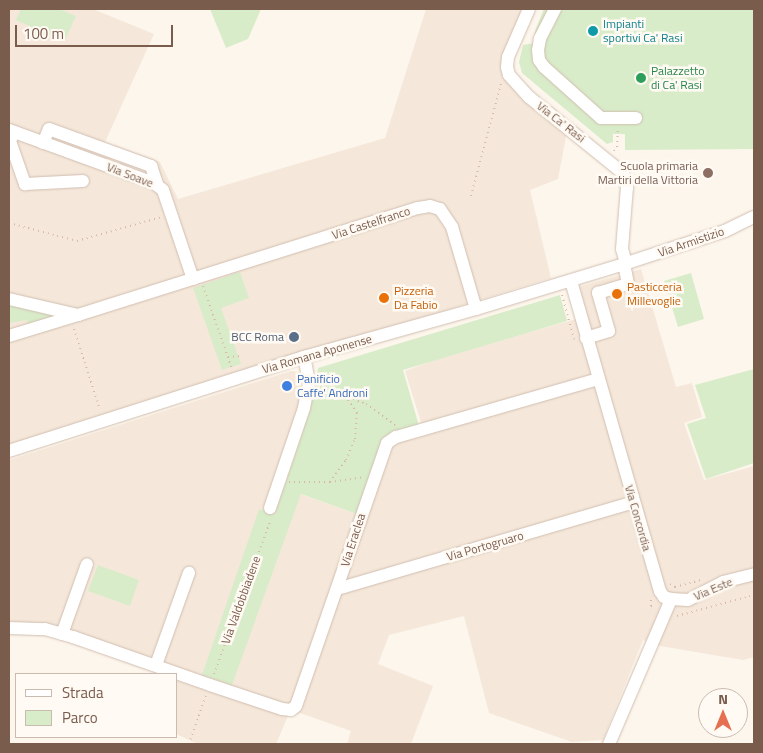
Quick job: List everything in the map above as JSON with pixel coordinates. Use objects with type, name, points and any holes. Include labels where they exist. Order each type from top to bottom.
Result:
[{"type":"street","points":[[509,75],[506,67],[508,57],[529,9]]},
{"type":"street","points":[[554,9],[540,39],[538,50],[539,60],[544,67],[593,113],[601,118],[636,118]]},
{"type":"street","points":[[518,31],[540,39]]},
{"type":"street","name":"Via Ca' Rasi","points":[[509,75],[529,97],[623,172],[626,181],[622,249],[628,284],[598,292],[609,331],[586,338]]},
{"type":"street","points":[[11,131],[10,141],[25,184],[83,181]]},
{"type":"street","name":"Via Soave","points":[[11,131],[158,186],[163,190],[196,278]]},
{"type":"street","name":"Via Castelfranco","points":[[9,336],[418,208],[430,206],[440,209],[452,227],[476,309]]},
{"type":"street","name":"Via Armistizio","points":[[625,264],[725,231],[754,217]]},
{"type":"street","name":"Via Romana Aponense","points":[[9,452],[304,357],[476,309],[625,264]]},
{"type":"street","name":"Via Concordia","points":[[571,281],[660,591],[664,597],[671,600]]},
{"type":"street","points":[[9,299],[74,316]]},
{"type":"street","points":[[271,512],[304,408],[309,382],[304,357]]},
{"type":"street","name":"Via Eraclea","points":[[178,673],[282,709],[291,710],[296,706],[387,443],[396,437],[598,379]]},
{"type":"street","name":"Via Portogruaro","points":[[337,589],[634,502]]},
{"type":"street","points":[[62,634],[87,564]]},
{"type":"street","points":[[156,665],[189,573]]},
{"type":"street","name":"Via Este","points":[[671,600],[688,600],[723,582],[754,574]]},
{"type":"street","points":[[608,744],[671,600]]},
{"type":"street","name":"Via Eraclea","points":[[9,628],[45,630],[62,634],[178,673]]},
{"type":"path","points":[[472,196],[501,82],[509,75]]},
{"type":"path","points":[[609,160],[617,147],[618,118]]},
{"type":"path","points":[[9,223],[77,241],[171,214]]},
{"type":"path","points":[[196,278],[234,372]]},
{"type":"path","points":[[74,316],[101,414]]},
{"type":"path","points":[[228,357],[241,356]]},
{"type":"path","points":[[309,382],[366,404],[390,423],[415,432]]},
{"type":"path","points":[[330,482],[346,460],[355,438],[357,413],[354,405],[344,394]]},
{"type":"path","points":[[285,481],[297,483],[330,482],[375,475]]},
{"type":"path","name":"Via Valdobbiadene","points":[[189,744],[271,512]]},
{"type":"path","points":[[668,575],[670,585],[675,587],[701,580]]},
{"type":"path","points":[[664,614],[672,617],[754,595]]},
{"type":"shaded area","points":[[9,9],[93,9],[154,34],[105,142],[160,162],[178,199],[385,138],[426,9],[528,9],[503,67],[567,131],[558,179],[530,190],[551,278],[9,446]]},
{"type":"shaded area","points":[[641,269],[676,387],[692,383],[702,417],[684,423],[704,480],[754,466],[754,657],[743,660],[660,646],[643,640],[603,740],[572,742],[489,713],[464,616],[389,635],[378,664],[433,686],[411,744],[347,744],[351,731],[300,713],[288,716],[276,744],[198,744],[178,735],[178,673],[152,673],[154,670],[59,637],[9,633],[9,460],[291,371],[301,372],[305,392],[274,485],[363,516],[390,446],[424,432],[405,371],[437,359],[583,317],[574,288]]},
{"type":"green space","points":[[21,9],[59,9],[76,16],[64,42],[16,20]]},
{"type":"green space","points":[[210,9],[261,9],[248,39],[226,48]]},
{"type":"green space","name":"Palazzetto di Ca' Rasi","points":[[544,9],[754,9],[754,149],[625,150],[625,134],[613,134],[613,142],[607,144],[522,73],[519,62],[523,45],[534,43],[535,31]]},
{"type":"green space","points":[[240,272],[249,298],[221,308],[241,364],[222,370],[193,288]]},
{"type":"green space","points":[[691,273],[704,319],[678,327],[664,281]]},
{"type":"green space","points":[[560,295],[567,321],[403,370],[419,426],[393,434],[357,514],[301,494],[232,685],[202,675],[259,509],[275,514],[310,410],[318,368]]},
{"type":"green space","points":[[9,299],[78,315],[29,330],[27,320],[9,323]]},
{"type":"green space","points":[[754,369],[754,463],[706,479],[687,424],[706,418],[695,385]]},
{"type":"green space","points":[[98,565],[139,580],[130,606],[88,591]]},
{"type":"place","name":"Impianti sportivi Ca' Rasi","points":[[593,31]]},
{"type":"place","name":"Palazzetto di Ca' Rasi","points":[[641,78]]},
{"type":"place","name":"Scuola primaria Martiri della Vittoria","points":[[708,173]]},
{"type":"place","name":"Pasticceria Millevoglie","points":[[617,294]]},
{"type":"place","name":"Pizzeria Da Fabio","points":[[384,298]]},
{"type":"place","name":"BCC Roma","points":[[294,337]]},
{"type":"place","name":"Panificio Caffe' Androni","points":[[287,386]]}]
